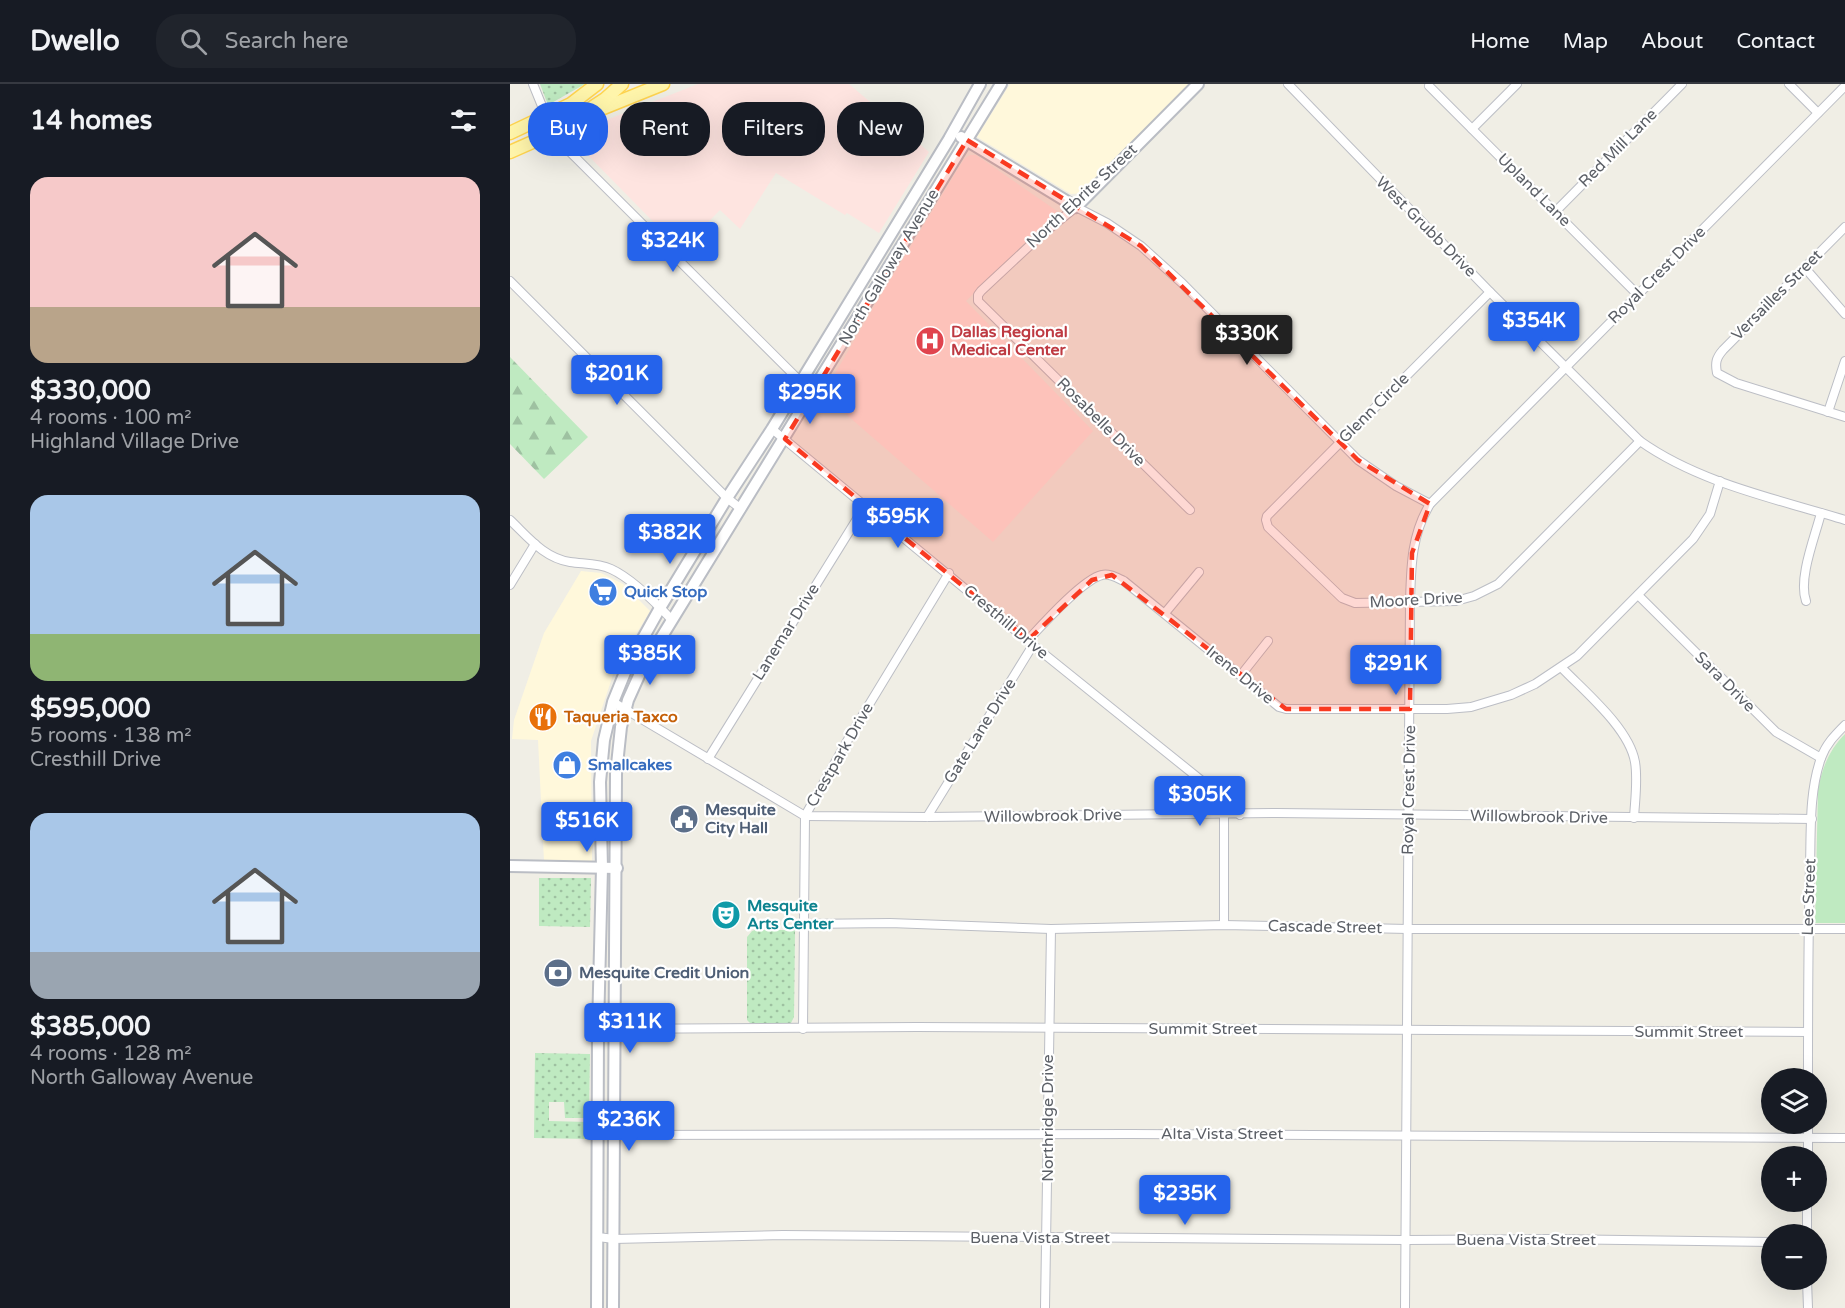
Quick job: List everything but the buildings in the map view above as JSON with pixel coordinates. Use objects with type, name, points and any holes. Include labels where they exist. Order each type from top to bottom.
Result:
[{"type":"main road","points":[[574,102],[597,84]]},
{"type":"main road","points":[[600,102],[622,84]]},
{"type":"main road","points":[[608,106],[663,84]]},
{"type":"main road","name":"North Galloway Avenue","points":[[597,1308],[598,1029],[602,868],[600,782],[604,740],[613,702],[628,665],[660,608],[801,382],[980,84]]},
{"type":"main road","name":"North Ebrite Street","points":[[1076,207],[1198,84]]},
{"type":"main road","name":"North Galloway Avenue","points":[[613,1308],[616,774],[618,749],[626,710],[642,669],[813,394],[998,87]]},
{"type":"main road","points":[[510,133],[528,125]]},
{"type":"main road","points":[[952,132],[1076,207]]},
{"type":"main road","points":[[510,152],[528,144]]},
{"type":"main road","points":[[930,169],[935,181],[933,196]]},
{"type":"main road","points":[[824,344],[837,353]]},
{"type":"main road","points":[[510,866],[617,868]]},
{"type":"street","points":[[532,84],[540,102]]},
{"type":"street","name":"West Grubb Drive","points":[[1288,84],[1490,292],[1640,441],[1688,469],[1845,520]]},
{"type":"street","points":[[1472,129],[1517,84]]},
{"type":"street","name":"Red Mill Lane","points":[[1555,212],[1682,84]]},
{"type":"street","points":[[1789,84],[1818,113]]},
{"type":"street","name":"Upland Lane","points":[[1429,86],[1638,295]]},
{"type":"street","name":"Royal Crest Drive","points":[[1406,1308],[1410,603],[1412,553],[1421,519],[1430,504],[1845,86]]},
{"type":"street","points":[[574,156],[813,394]]},
{"type":"street","points":[[1076,207],[1107,223],[1141,246],[1176,277],[1359,460],[1396,486],[1430,504]]},
{"type":"street","name":"North Ebrite Street","points":[[991,282],[1040,236],[1076,207]]},
{"type":"street","name":"Versailles Street","points":[[1828,412],[1725,379],[1717,373],[1716,367],[1718,356],[1845,226]]},
{"type":"street","points":[[1805,268],[1845,314]]},
{"type":"street","points":[[510,281],[727,498],[741,509]]},
{"type":"street","name":"Rosabelle Drive","points":[[991,282],[978,295],[978,301],[982,307],[1190,510]]},
{"type":"street","name":"Glenn Circle","points":[[1268,527],[1267,516],[1490,292]]},
{"type":"street","points":[[1845,361],[1828,412],[1845,417]]},
{"type":"street","name":"Cresthill Drive","points":[[772,429],[1207,785],[1240,815]]},
{"type":"street","name":"Moore Drive","points":[[1268,527],[1342,598],[1355,603],[1456,601],[1474,596],[1498,584],[1640,441]]},
{"type":"street","name":"Irene Drive","points":[[1056,610],[1092,580],[1102,574],[1112,575],[1124,580],[1279,707],[1286,709],[1410,709],[1471,707],[1511,695],[1535,684],[1577,656],[1693,539],[1710,514],[1720,481]]},
{"type":"street","name":"Lanemar Drive","points":[[708,759],[865,506]]},
{"type":"street","points":[[1806,601],[1803,593],[1804,579],[1821,513]]},
{"type":"street","points":[[510,520],[550,556],[568,562],[594,564],[615,570],[672,620]]},
{"type":"street","points":[[510,585],[535,544]]},
{"type":"street","points":[[1165,613],[1198,572]]},
{"type":"street","name":"Crestpark Drive","points":[[803,1029],[805,816],[948,573]]},
{"type":"street","name":"Sara Drive","points":[[1638,595],[1776,732],[1821,758]]},
{"type":"street","name":"Gate Lane Drive","points":[[927,817],[1031,643],[1056,610]]},
{"type":"street","points":[[1241,675],[1268,641]]},
{"type":"street","points":[[1562,668],[1621,730],[1629,744],[1635,764],[1634,818]]},
{"type":"street","name":"Willowbrook Drive","points":[[613,702],[805,816],[1277,813],[1812,819]]},
{"type":"street","name":"Lee Street","points":[[1808,1068],[1808,928],[1815,781],[1827,744],[1845,725]]},
{"type":"street","points":[[1224,814],[1224,925]]},
{"type":"street","name":"Cascade Street","points":[[804,924],[890,923],[1051,928],[1224,925],[1408,929],[1845,929]]},
{"type":"street","name":"Northridge Drive","points":[[1046,1308],[1051,928]]},
{"type":"street","name":"Summit Street","points":[[598,1029],[917,1027],[1808,1032]]},
{"type":"street","name":"Alta Vista Street","points":[[599,1135],[1048,1134],[1845,1138]]},
{"type":"street","points":[[1808,1134],[1808,1146]]},
{"type":"street","name":"Buena Vista Street","points":[[597,1238],[783,1236],[1761,1242]]},
{"type":"street","points":[[1808,1290],[1808,1308]]},
{"type":"highlighted area","points":[[967,140],[1141,246],[1358,460],[1430,504],[1412,553],[1410,709],[1286,709],[1112,575],[1092,580],[1028,640],[785,439]]},
{"type":"shaded area","points":[[698,84],[849,84],[870,102],[837,102],[837,156],[924,156],[924,148],[929,152],[879,233],[776,173],[740,229],[720,210],[681,250],[589,156],[608,156],[608,119],[620,115],[620,156],[710,156],[710,102],[652,102]]},
{"type":"shaded area","points":[[1010,84],[1192,84],[1084,193],[1071,194],[977,137]]},
{"type":"shaded area","name":"Dallas Regional Medical Center","points":[[970,155],[976,155],[1057,211],[966,301],[1093,431],[993,542],[825,396],[830,382],[879,298],[964,159]]},
{"type":"shaded area","points":[[581,571],[601,573],[623,584],[650,611],[615,669],[591,741],[592,861],[544,861],[538,740],[512,739],[514,720],[544,633]]},
{"type":"green space","points":[[540,84],[585,84],[553,102],[547,102]]},
{"type":"green space","points":[[510,357],[588,437],[544,479],[510,444]]},
{"type":"green space","points":[[1845,734],[1845,923],[1815,923],[1818,790],[1827,760]]},
{"type":"green space","points":[[539,878],[591,878],[590,927],[539,926]]},
{"type":"green space","points":[[755,930],[795,930],[794,1017],[791,1023],[750,1023],[747,1020],[747,937]]},
{"type":"green space","points":[[535,1053],[590,1054],[589,1118],[565,1118],[564,1102],[549,1102],[549,1121],[589,1122],[589,1139],[534,1138]]},
{"type":"place","name":"Dallas Regional Medical Center","points":[[930,341]]},
{"type":"place","name":"Quick Stop","points":[[603,592]]},
{"type":"place","name":"Taqueria Taxco","points":[[543,717]]},
{"type":"place","name":"Smallcakes","points":[[567,765]]},
{"type":"place","name":"Mesquite City Hall","points":[[684,819]]},
{"type":"place","name":"Mesquite Arts Center","points":[[726,915]]},
{"type":"place","name":"Mesquite Credit Union","points":[[558,973]]}]
